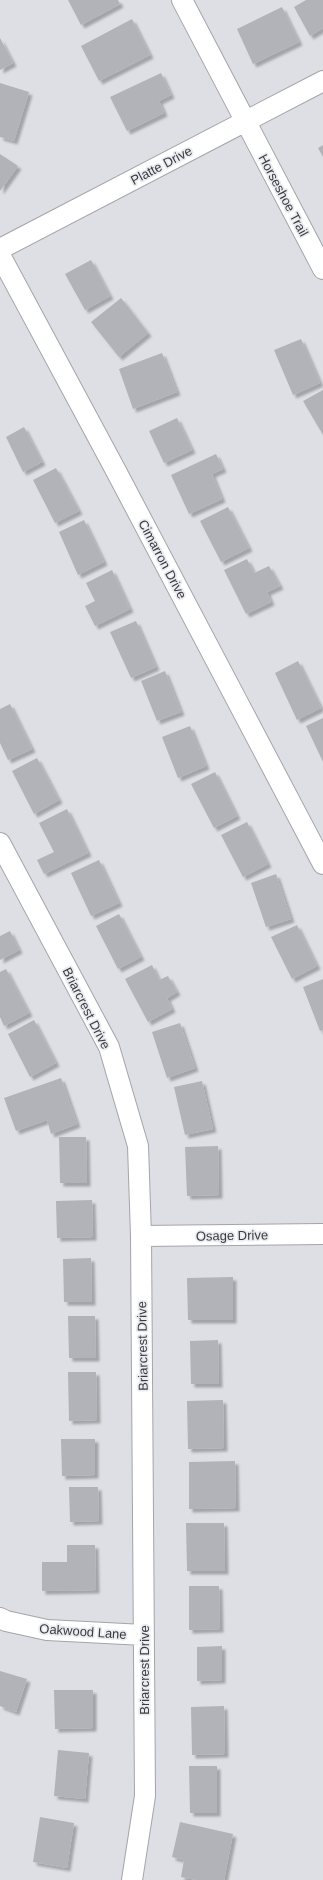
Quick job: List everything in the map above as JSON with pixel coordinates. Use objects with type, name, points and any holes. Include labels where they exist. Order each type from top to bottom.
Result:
[{"type":"street","name":"Horseshoe Trail","points":[[182,0],[323,269]]},
{"type":"street","name":"Platte Drive","points":[[0,249],[323,81]]},
{"type":"street","name":"Cimarron Drive","points":[[0,255],[116,469],[323,864]]},
{"type":"street","name":"Briarcrest Drive","points":[[0,843],[108,1047],[138,1146],[141,1236],[145,1796],[132,1880]]},
{"type":"street","name":"Osage Drive","points":[[141,1236],[323,1234]]},
{"type":"street","name":"Oakwood Lane","points":[[0,1618],[6,1621],[47,1630],[144,1635]]},
{"type":"building","points":[[68,0],[118,0],[120,4],[81,25]]},
{"type":"building","points":[[306,0],[323,0],[323,28],[310,36],[294,7]]},
{"type":"building","points":[[282,7],[299,42],[253,64],[237,29]]},
{"type":"building","points":[[132,19],[150,55],[99,81],[81,46]]},
{"type":"building","points":[[0,38],[13,63],[0,70]]},
{"type":"building","points":[[161,73],[171,95],[159,101],[164,113],[127,131],[110,97]]},
{"type":"building","points":[[0,83],[29,92],[14,141],[0,137]]},
{"type":"building","points":[[323,145],[323,157],[318,148]]},
{"type":"building","points":[[0,154],[18,166],[0,191]]},
{"type":"building","points":[[91,260],[110,296],[85,310],[65,274]]},
{"type":"building","points":[[121,298],[148,333],[119,357],[91,322]]},
{"type":"building","points":[[301,339],[320,383],[293,395],[274,350]]},
{"type":"building","points":[[162,353],[177,392],[133,409],[119,369]]},
{"type":"building","points":[[323,390],[323,435],[303,401]]},
{"type":"building","points":[[177,418],[192,450],[164,463],[149,431]]},
{"type":"building","points":[[24,427],[42,462],[23,472],[6,437]]},
{"type":"building","points":[[216,454],[223,469],[212,474],[222,499],[189,514],[171,475]]},
{"type":"building","points":[[56,468],[79,511],[55,523],[33,480]]},
{"type":"building","points":[[228,507],[249,548],[221,562],[200,521]]},
{"type":"building","points":[[84,520],[104,562],[78,575],[59,532]]},
{"type":"building","points":[[247,559],[254,573],[269,566],[280,586],[267,592],[271,602],[246,614],[224,570]]},
{"type":"building","points":[[112,570],[130,609],[95,626],[85,606],[95,601],[86,583]]},
{"type":"building","points":[[136,621],[156,667],[131,678],[110,632]]},
{"type":"building","points":[[298,661],[321,708],[297,720],[275,673]]},
{"type":"building","points":[[165,671],[181,712],[157,721],[141,681]]},
{"type":"building","points":[[10,704],[32,749],[8,760],[0,743],[0,709]]},
{"type":"building","points":[[323,718],[323,762],[306,726]]},
{"type":"building","points":[[190,726],[206,766],[178,778],[162,737]]},
{"type":"building","points":[[37,758],[59,800],[34,814],[12,771]]},
{"type":"building","points":[[215,772],[237,816],[214,828],[191,784]]},
{"type":"building","points":[[67,809],[88,853],[44,874],[37,860],[54,852],[39,823]]},
{"type":"building","points":[[247,822],[268,864],[243,877],[221,835]]},
{"type":"building","points":[[99,860],[119,903],[91,916],[71,873]]},
{"type":"building","points":[[276,874],[291,919],[266,927],[251,883]]},
{"type":"building","points":[[119,914],[141,957],[118,969],[96,926]]},
{"type":"building","points":[[297,925],[317,966],[292,979],[271,937]]},
{"type":"building","points":[[10,931],[19,950],[0,960],[0,936]]},
{"type":"building","points":[[152,965],[159,980],[168,976],[177,992],[167,998],[172,1009],[148,1022],[125,979]]},
{"type":"building","points":[[6,969],[29,1013],[4,1026],[0,1017],[0,972]]},
{"type":"building","points":[[323,979],[323,1030],[320,1031],[303,987]]},
{"type":"building","points":[[34,1020],[56,1063],[30,1077],[8,1034]]},
{"type":"building","points":[[180,1023],[195,1068],[167,1078],[152,1032]]},
{"type":"building","points":[[61,1078],[77,1124],[51,1134],[47,1120],[16,1131],[4,1098]]},
{"type":"building","points":[[202,1081],[213,1129],[185,1135],[174,1087]]},
{"type":"building","points":[[59,1137],[86,1137],[87,1183],[60,1183]]},
{"type":"building","points":[[218,1146],[219,1195],[187,1196],[185,1147]]},
{"type":"building","points":[[92,1200],[93,1237],[57,1238],[56,1201]]},
{"type":"building","points":[[91,1258],[92,1302],[64,1302],[63,1259]]},
{"type":"building","points":[[233,1277],[233,1320],[188,1320],[187,1278]]},
{"type":"building","points":[[68,1316],[95,1316],[96,1358],[69,1358]]},
{"type":"building","points":[[218,1340],[219,1384],[191,1384],[190,1341]]},
{"type":"building","points":[[68,1372],[96,1372],[97,1420],[69,1421]]},
{"type":"building","points":[[223,1400],[224,1448],[188,1449],[187,1401]]},
{"type":"building","points":[[61,1439],[95,1439],[95,1475],[62,1476]]},
{"type":"building","points":[[235,1461],[236,1508],[189,1509],[189,1462]]},
{"type":"building","points":[[69,1487],[98,1487],[99,1521],[70,1522]]},
{"type":"building","points":[[186,1523],[224,1523],[225,1571],[187,1571]]},
{"type":"building","points":[[67,1545],[95,1545],[96,1590],[42,1591],[42,1562],[67,1562]]},
{"type":"building","points":[[189,1586],[219,1586],[220,1629],[189,1630]]},
{"type":"building","points":[[222,1646],[222,1680],[197,1681],[197,1647]]},
{"type":"building","points":[[0,1671],[27,1679],[16,1712],[0,1706]]},
{"type":"building","points":[[54,1690],[93,1690],[93,1728],[55,1729]]},
{"type":"building","points":[[224,1706],[225,1754],[192,1755],[191,1707]]},
{"type":"building","points":[[58,1750],[89,1753],[85,1799],[54,1796]]},
{"type":"building","points":[[189,1766],[217,1766],[217,1813],[190,1813]]},
{"type":"building","points":[[40,1817],[74,1823],[67,1868],[33,1862]]},
{"type":"building","points":[[180,1822],[233,1834],[224,1880],[197,1880],[181,1877],[184,1860],[172,1857]]}]
